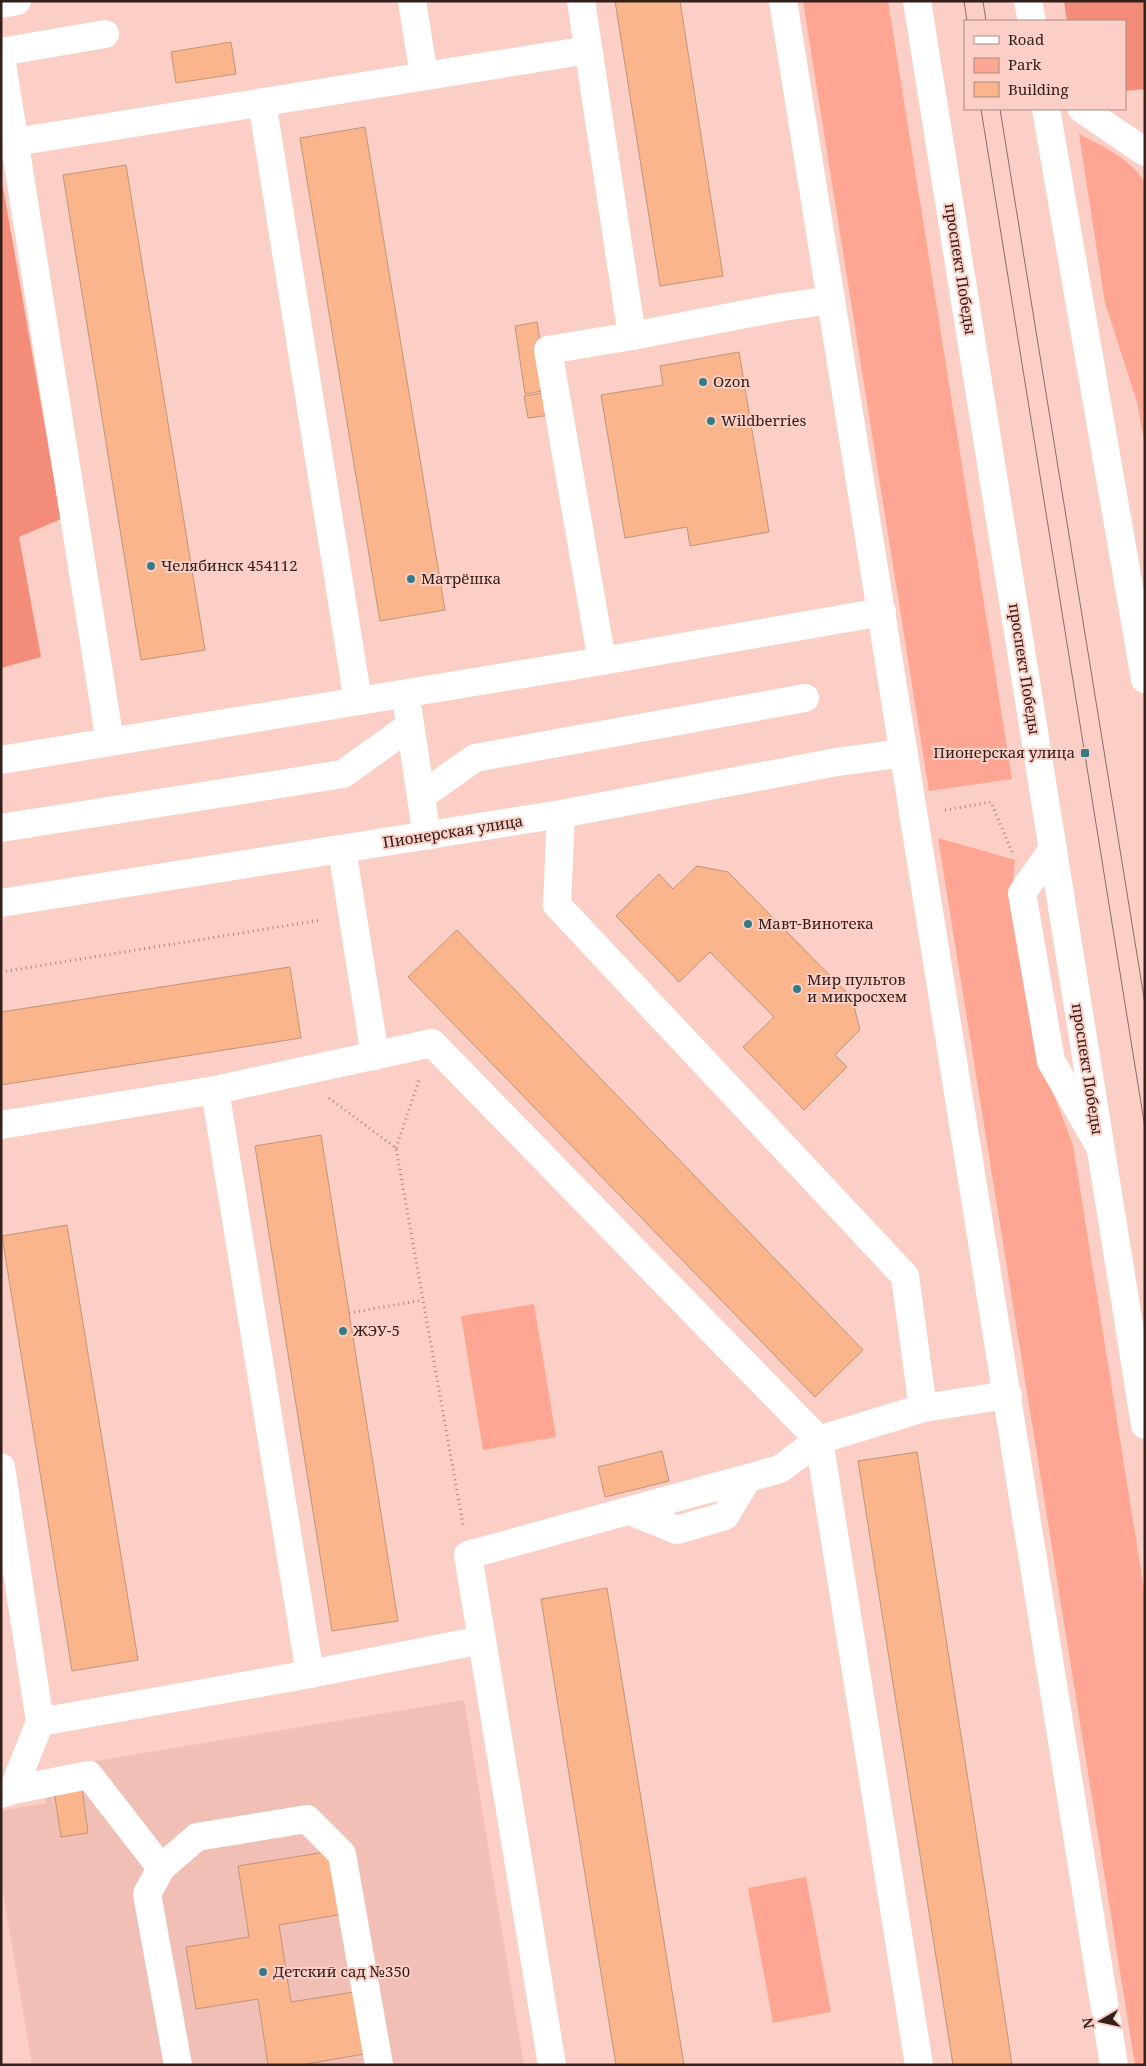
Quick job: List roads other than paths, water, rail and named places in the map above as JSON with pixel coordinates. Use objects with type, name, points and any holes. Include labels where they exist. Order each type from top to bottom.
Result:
[{"type":"street","points":[[1,4],[17,1]]},
{"type":"street","points":[[412,1],[424,76]]},
{"type":"street","points":[[581,1],[632,336]]},
{"type":"street","points":[[783,1],[1114,2065]]},
{"type":"street","name":"проспект Победы","points":[[917,1],[1145,1425]]},
{"type":"street","points":[[1028,1],[1032,20]]},
{"type":"street","points":[[1,52],[105,34]]},
{"type":"street","points":[[15,142],[588,50]]},
{"type":"street","points":[[1,57],[110,742]]},
{"type":"street","points":[[262,102],[358,701]]},
{"type":"street","points":[[1046,110],[1142,640],[1145,679]]},
{"type":"street","points":[[1083,110],[1145,152]]},
{"type":"street","points":[[602,661],[548,350],[777,308],[831,300]]},
{"type":"street","points":[[1,760],[602,661],[882,612]]},
{"type":"street","points":[[406,693],[427,836]]},
{"type":"street","points":[[420,796],[475,758],[805,698]]},
{"type":"street","points":[[1,828],[343,774],[410,726]]},
{"type":"street","name":"Пионерская улица","points":[[1,903],[562,814],[837,762],[904,753]]},
{"type":"street","points":[[562,814],[557,905],[905,1276],[923,1408]]},
{"type":"street","points":[[342,849],[375,1056]]},
{"type":"street","points":[[1053,849],[1022,893],[1051,1061],[1100,1147]]},
{"type":"street","points":[[1,1124],[215,1090],[432,1043],[819,1440],[919,2065]]},
{"type":"street","points":[[215,1090],[310,1674]]},
{"type":"street","points":[[552,2065],[468,1555],[780,1469],[819,1440],[923,1408],[1008,1395]]},
{"type":"street","points":[[1,1467],[40,1722],[7,1792]]},
{"type":"street","points":[[40,1722],[310,1674],[482,1640]]},
{"type":"street","points":[[7,1792],[89,1775],[160,1868]]},
{"type":"street","points":[[178,2065],[147,1894],[160,1868],[197,1837],[307,1818],[342,1854],[379,2065]]},
{"type":"tram line","points":[[964,1],[967,20]]},
{"type":"tram line","points":[[983,1],[986,20]]},
{"type":"tram line","points":[[981,110],[1145,1128]]},
{"type":"tram line","points":[[1000,110],[1145,1004]]},
{"type":"place","name":"Ozon","points":[[703,382]]},
{"type":"place","name":"Wildberries","points":[[711,421]]},
{"type":"place","name":"Челябинск 454112","points":[[151,566]]},
{"type":"place","name":"Матрёшка","points":[[411,579]]},
{"type":"place","name":"Пионерская улица","points":[[1085,753]]},
{"type":"place","name":"Мавт-Винотека","points":[[748,924]]},
{"type":"place","name":"Мир пультов и микросхем","points":[[797,989]]},
{"type":"place","name":"ЖЭУ-5","points":[[343,1331]]},
{"type":"place","name":"Детский сад №350","points":[[263,1972]]}]
